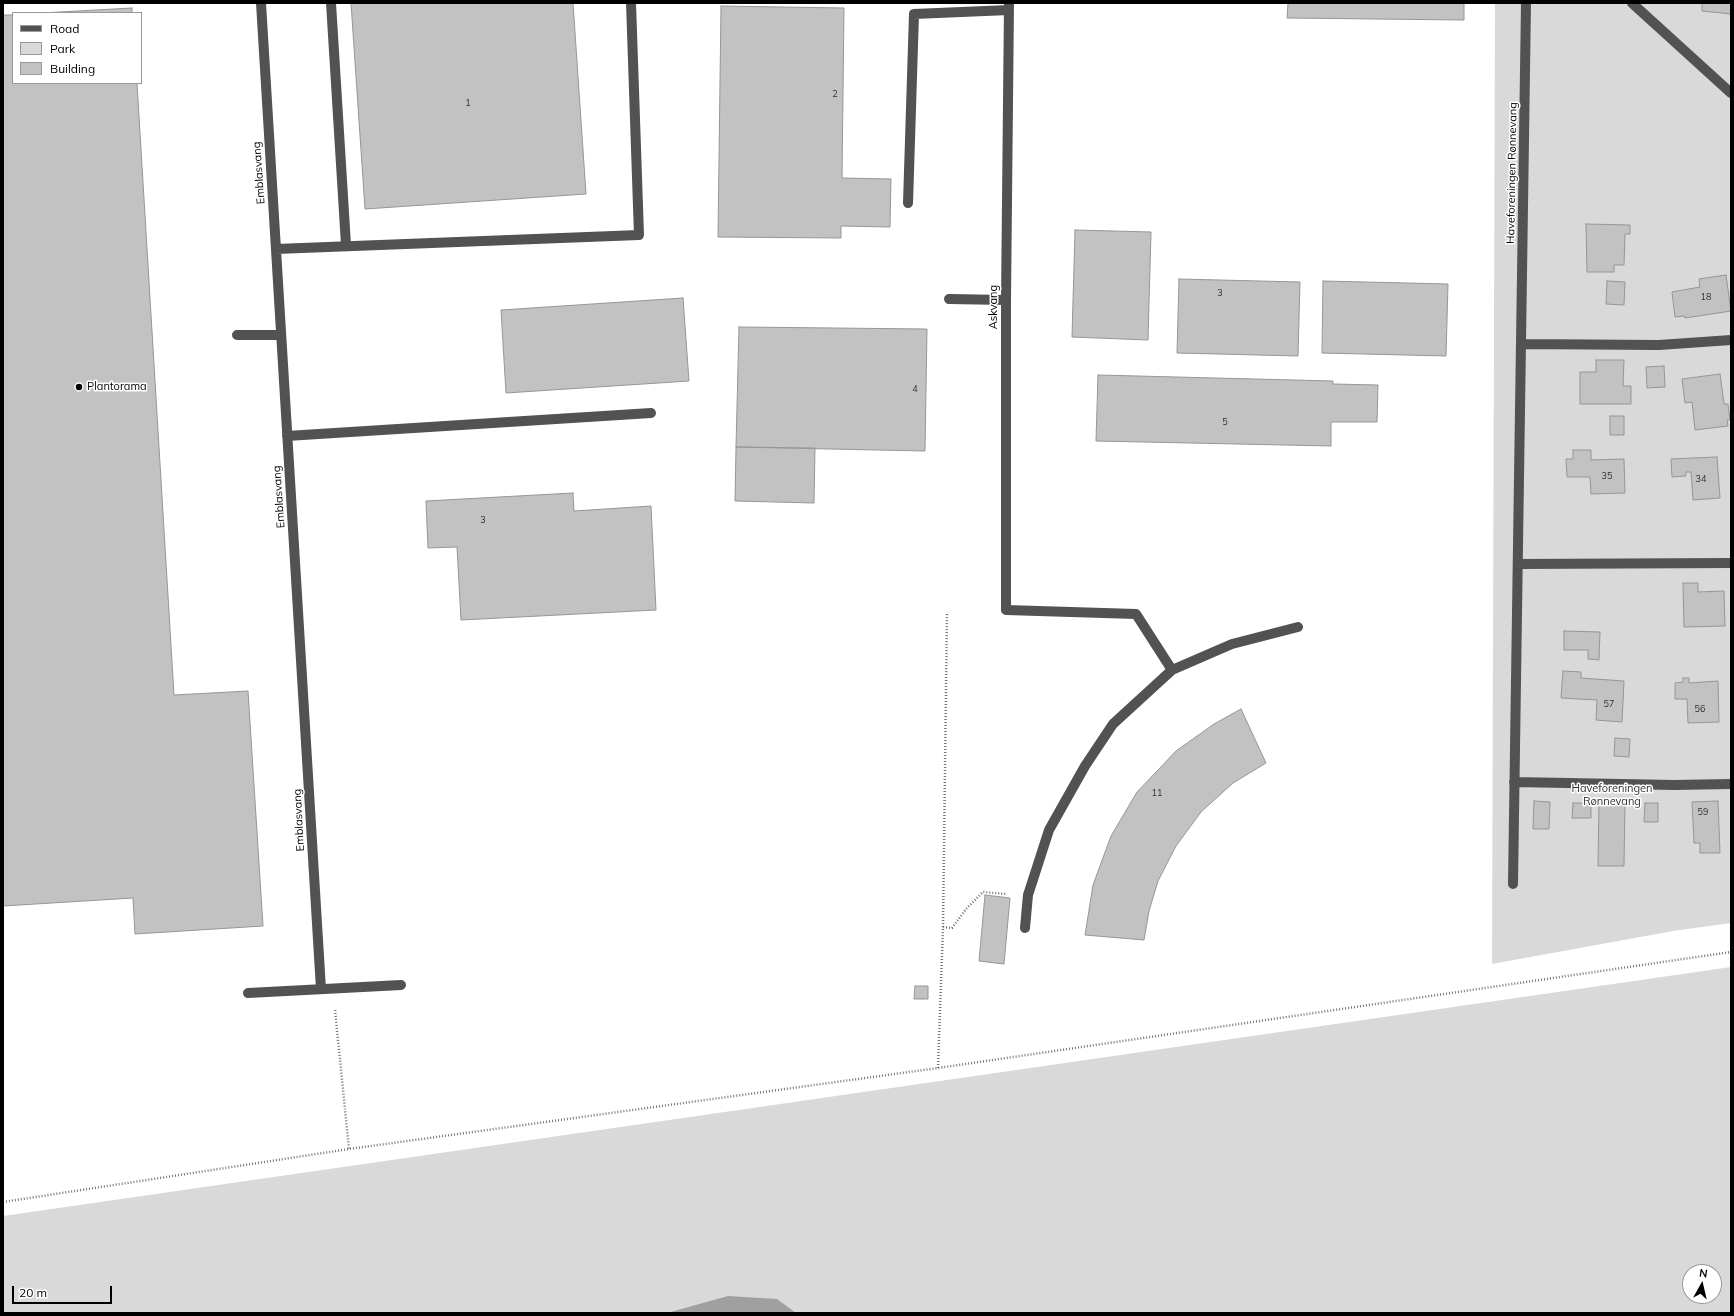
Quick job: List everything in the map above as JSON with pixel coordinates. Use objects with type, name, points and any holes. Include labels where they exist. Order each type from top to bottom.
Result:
[{"type":"street","name":"Emblasvang","points":[[261,3],[321,989]]},
{"type":"street","points":[[331,3],[346,245]]},
{"type":"street","points":[[276,249],[346,245],[639,235],[631,3]]},
{"type":"street","name":"Haveforeningen Rønnevang","points":[[1513,884],[1526,3]]},
{"type":"street","points":[[1632,3],[1731,93]]},
{"type":"street","points":[[908,203],[914,14],[1009,7]]},
{"type":"street","name":"Askvang","points":[[1009,7],[1006,300],[1006,610],[1136,614],[1172,670]]},
{"type":"street","points":[[949,299],[1006,300]]},
{"type":"street","points":[[237,336],[281,335]]},
{"type":"street","points":[[1521,344],[1659,345],[1731,340]]},
{"type":"street","points":[[287,436],[651,413]]},
{"type":"street","points":[[1518,564],[1731,563]]},
{"type":"street","points":[[1024,928],[1028,895],[1049,830],[1085,766],[1113,724],[1172,670],[1232,644],[1298,627]]},
{"type":"street","points":[[1514,782],[1674,785],[1731,784]]},
{"type":"street","points":[[248,993],[401,985]]},
{"type":"path","points":[[938,1068],[943,927],[947,612]]},
{"type":"path","points":[[943,927],[952,928],[966,909],[983,892],[1028,895]]},
{"type":"path","points":[[3,1202],[349,1149],[938,1068],[1731,952]]},
{"type":"path","points":[[321,989],[334,1005],[341,1085],[349,1149]]},
{"type":"green space","name":"Haveforeningen Rønnevang","points":[[1495,3],[1731,3],[1731,923],[1673,931],[1492,964]]},
{"type":"green space","points":[[1731,967],[1731,1313],[3,1313],[3,1216]]},
{"type":"shaded area","points":[[728,1296],[777,1299],[796,1313],[667,1313]]},
{"type":"building","points":[[351,3],[573,3],[586,194],[365,209]]},
{"type":"building","points":[[1288,3],[1464,3],[1464,20],[1287,18]]},
{"type":"building","points":[[1702,3],[1731,3],[1731,14],[1702,11]]},
{"type":"building","points":[[721,6],[844,8],[842,178],[891,179],[890,227],[841,226],[841,238],[718,237]]},
{"type":"building","points":[[132,8],[132,12],[59,12]]},
{"type":"building","name":"Plantorama","points":[[3,15],[12,15],[12,84],[137,84],[174,695],[248,691],[263,926],[135,934],[133,898],[3,906]]},
{"type":"building","points":[[1586,224],[1630,225],[1630,234],[1625,234],[1624,265],[1614,265],[1614,272],[1587,272]]},
{"type":"building","points":[[1075,230],[1151,232],[1148,340],[1072,337]]},
{"type":"building","points":[[1726,275],[1731,311],[1685,318],[1685,316],[1675,317],[1672,292],[1700,287],[1699,279]]},
{"type":"building","points":[[1179,279],[1300,282],[1298,356],[1177,353]]},
{"type":"building","points":[[1323,281],[1448,284],[1446,356],[1322,353]]},
{"type":"building","points":[[1607,281],[1625,282],[1624,305],[1606,304]]},
{"type":"building","points":[[683,298],[689,381],[506,393],[501,310]]},
{"type":"building","points":[[739,327],[927,329],[925,451],[736,447]]},
{"type":"building","points":[[1596,360],[1624,360],[1623,386],[1631,386],[1631,404],[1580,404],[1580,372],[1596,372]]},
{"type":"building","points":[[1664,366],[1665,387],[1647,388],[1646,367]]},
{"type":"building","points":[[1720,374],[1724,404],[1728,404],[1730,420],[1727,420],[1728,426],[1695,430],[1692,402],[1685,403],[1682,379]]},
{"type":"building","points":[[1098,375],[1333,381],[1333,384],[1378,385],[1377,422],[1331,422],[1331,446],[1096,441]]},
{"type":"building","points":[[1610,416],[1624,416],[1624,435],[1610,435]]},
{"type":"building","points":[[736,447],[815,448],[814,503],[735,501]]},
{"type":"building","points":[[1573,450],[1591,450],[1591,460],[1624,459],[1625,493],[1591,494],[1590,477],[1567,477],[1566,459],[1573,459]]},
{"type":"building","points":[[1717,457],[1720,498],[1693,500],[1691,472],[1686,472],[1686,476],[1672,477],[1671,459]]},
{"type":"building","points":[[573,493],[574,511],[651,506],[656,610],[461,620],[457,547],[428,548],[426,501]]},
{"type":"building","points":[[1683,583],[1698,583],[1698,592],[1724,591],[1725,626],[1684,627]]},
{"type":"building","points":[[1564,631],[1600,632],[1599,660],[1588,659],[1588,650],[1564,650]]},
{"type":"building","points":[[1563,671],[1581,672],[1581,678],[1624,681],[1622,722],[1596,720],[1597,700],[1561,698]]},
{"type":"building","points":[[1683,678],[1689,678],[1689,683],[1718,681],[1719,722],[1688,723],[1687,699],[1675,699],[1675,683],[1683,682]]},
{"type":"building","points":[[1241,709],[1266,763],[1233,783],[1201,812],[1176,846],[1158,881],[1149,911],[1144,940],[1085,935],[1093,885],[1111,836],[1137,792],[1176,751],[1214,724]]},
{"type":"building","points":[[1615,738],[1630,739],[1629,757],[1614,756]]},
{"type":"building","points":[[1534,801],[1550,802],[1549,829],[1533,829]]},
{"type":"building","points":[[1599,801],[1625,801],[1624,866],[1598,866]]},
{"type":"building","points":[[1718,801],[1720,853],[1700,853],[1700,843],[1694,843],[1692,802]]},
{"type":"building","points":[[1573,803],[1591,803],[1591,818],[1572,818]]},
{"type":"building","points":[[1645,803],[1658,803],[1658,822],[1644,822]]},
{"type":"building","points":[[985,895],[1010,898],[1004,964],[979,961]]},
{"type":"building","points":[[915,986],[928,986],[928,999],[914,999]]},
{"type":"place","name":"Plantorama","points":[[79,387]]}]
